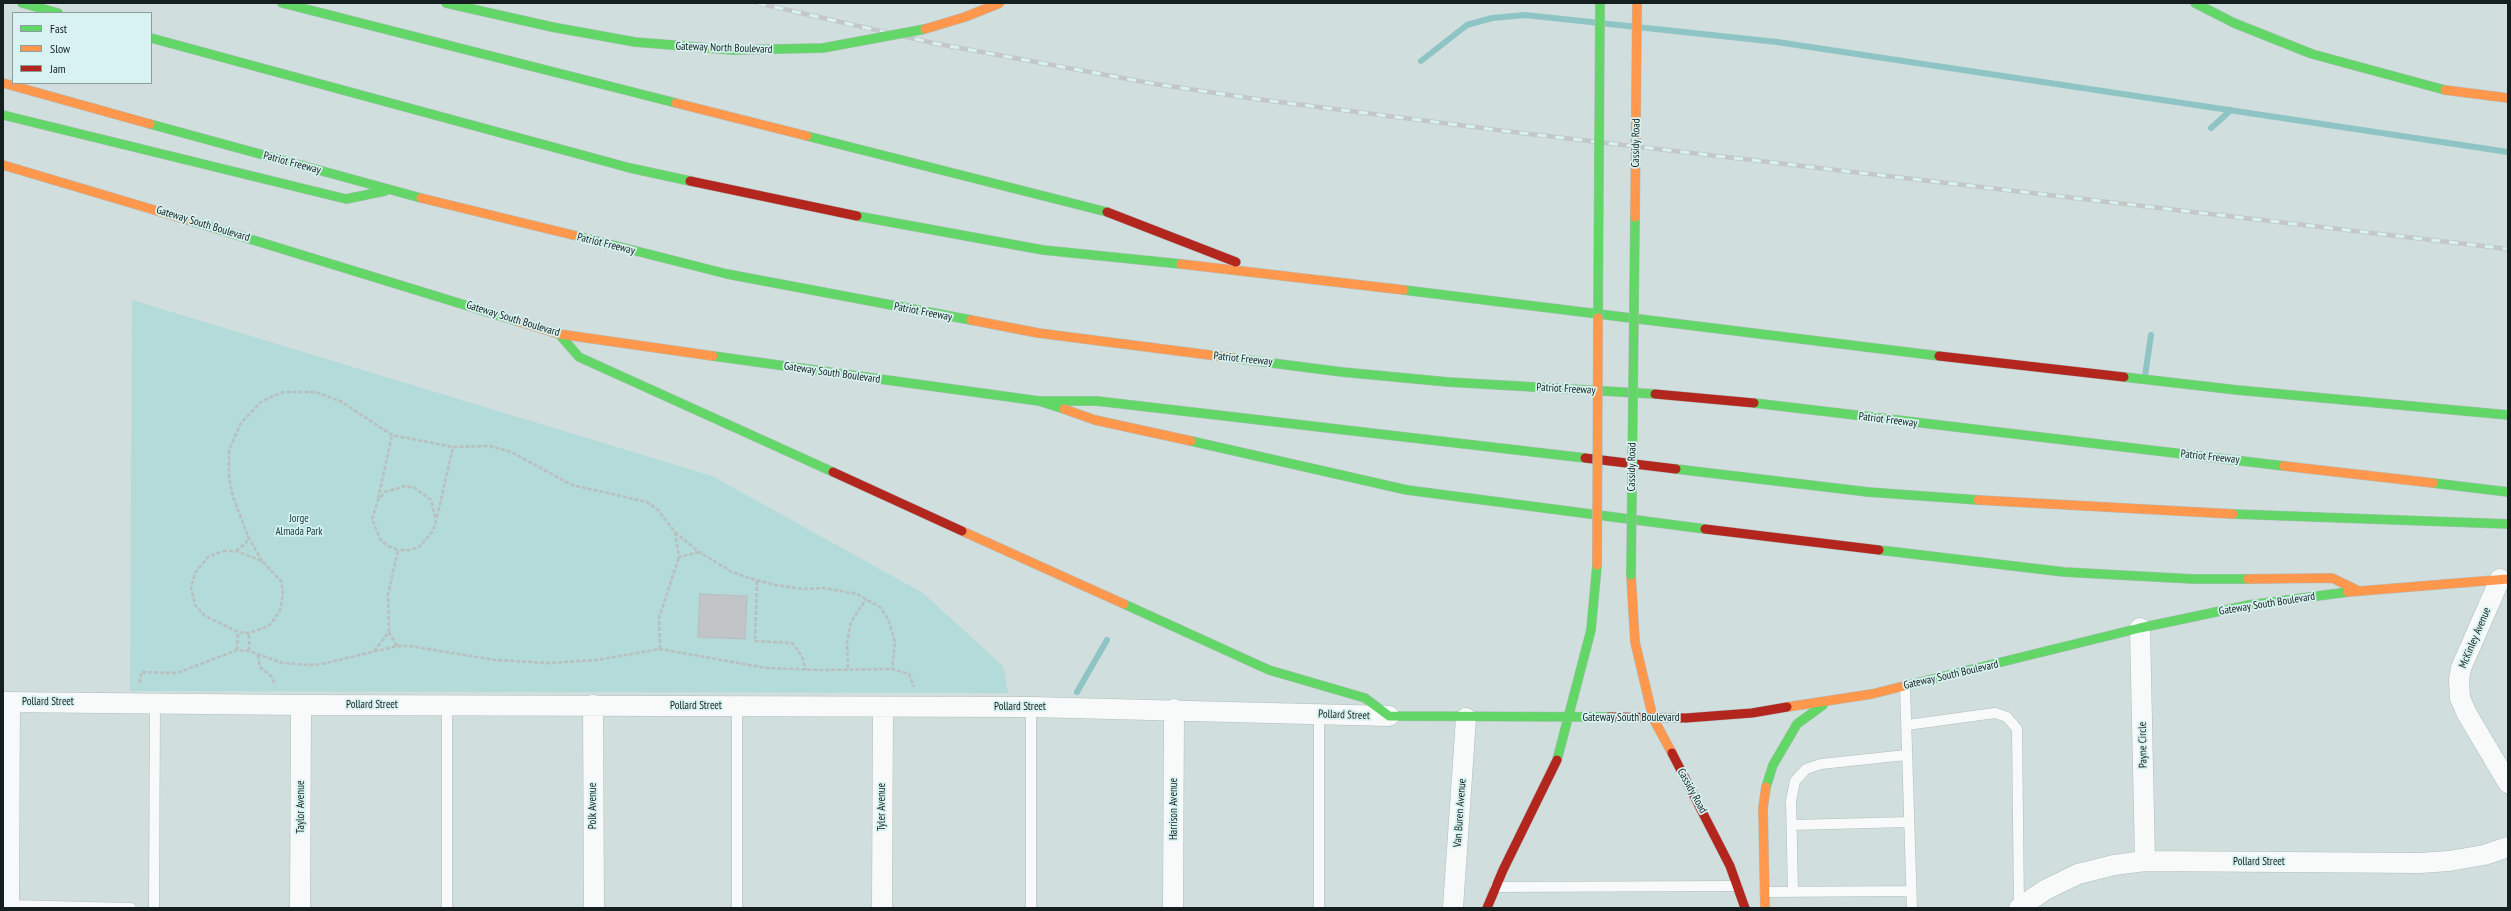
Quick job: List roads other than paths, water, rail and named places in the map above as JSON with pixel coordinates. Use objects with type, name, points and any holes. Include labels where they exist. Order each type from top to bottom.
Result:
[{"type":"main road","points":[[22,3],[54,12]]},
{"type":"main road","points":[[282,3],[1110,213],[1262,272]]},
{"type":"main road","name":"Gateway North Boulevard","points":[[446,3],[552,27],[634,42],[733,50],[809,49],[851,44],[898,35],[964,17],[1000,3]]},
{"type":"main road","points":[[1487,908],[1495,887],[1558,758],[1570,719],[1591,630],[1598,565],[1600,3]]},
{"type":"main road","name":"Cassidy Road","points":[[1637,3],[1631,575],[1635,642],[1653,718],[1697,799],[1730,866],[1744,908]]},
{"type":"main road","points":[[2195,3],[2241,26],[2312,54],[2446,90],[2508,98]]},
{"type":"main road","points":[[152,38],[630,168],[892,223],[1043,250],[1262,272],[1768,336],[2184,384],[2508,415]]},
{"type":"main road","name":"Patriot Freeway","points":[[3,83],[390,190],[727,274],[1038,333],[1395,377],[1692,396],[2508,492]]},
{"type":"main road","points":[[3,115],[346,199],[390,190]]},
{"type":"main road","name":"Gateway South Boulevard","points":[[3,165],[159,211],[559,334],[1039,401]]},
{"type":"main road","points":[[559,334],[579,357],[1269,670],[1365,698],[1389,716]]},
{"type":"main road","points":[[1039,401],[1097,402],[1282,421],[1868,492],[1939,498],[2190,512],[2508,524]]},
{"type":"main road","points":[[1039,401],[1095,420],[1400,488],[1482,502],[2064,572],[2192,579],[2332,578],[2359,591]]},
{"type":"main road","name":"Gateway South Boulevard","points":[[1389,716],[1570,719],[1653,718],[1752,713],[1828,702],[1905,686],[2140,628],[2250,605],[2359,591],[2504,579]]},
{"type":"main road","points":[[1765,908],[1763,808],[1767,783],[1773,764],[1798,724],[1828,702]]},
{"type":"street","name":"McKinley Avenue","points":[[2504,579],[2461,668],[2459,680],[2460,698],[2467,714],[2508,783]]},
{"type":"street","name":"Payne Circle","points":[[2140,628],[2145,861]]},
{"type":"street","name":"Pollard Street","points":[[7,702],[301,705],[1031,707],[1174,709],[1389,716]]},
{"type":"street","points":[[7,702],[9,906]]},
{"type":"street","name":"Taylor Avenue","points":[[300,908],[301,705]]},
{"type":"street","name":"Polk Avenue","points":[[593,705],[594,908]]},
{"type":"street","name":"Tyler Avenue","points":[[882,908],[883,707]]},
{"type":"street","name":"Harrison Avenue","points":[[1173,908],[1174,709]]},
{"type":"street","name":"Van Buren Avenue","points":[[1453,908],[1466,718]]},
{"type":"street","name":"Pollard Street","points":[[2019,908],[2045,890],[2078,874],[2114,865],[2145,861],[2419,863],[2456,860],[2508,847]]},
{"type":"lane","points":[[1905,686],[1912,908]]},
{"type":"lane","points":[[154,908],[155,703]]},
{"type":"lane","points":[[447,705],[447,908]]},
{"type":"lane","points":[[737,706],[737,908]]},
{"type":"lane","points":[[1030,908],[1031,707]]},
{"type":"lane","points":[[1907,725],[1995,713],[2007,717],[2017,729],[2019,908]]},
{"type":"lane","points":[[1319,714],[1319,908]]},
{"type":"lane","points":[[1794,892],[1791,801],[1795,781],[1806,768],[1821,764],[1906,755]]},
{"type":"lane","points":[[1792,826],[1909,822]]},
{"type":"lane","points":[[1495,887],[1737,886]]},
{"type":"lane","points":[[1765,892],[1911,891]]},
{"type":"lane","points":[[9,906],[131,908]]},
{"type":"waterway","points":[[1421,61],[1467,25],[1492,18],[1525,15],[1777,42],[2508,152]]},
{"type":"waterway","points":[[2211,128],[2231,110]]},
{"type":"waterway","points":[[2145,376],[2151,335]]},
{"type":"waterway","points":[[1077,692],[1107,640]]},
{"type":"railway","points":[[757,3],[933,43],[1155,84],[1256,99],[1513,132],[2508,249]]},
{"type":"park label","name":"Jorge Almada Park","points":[[299,525]]}]
